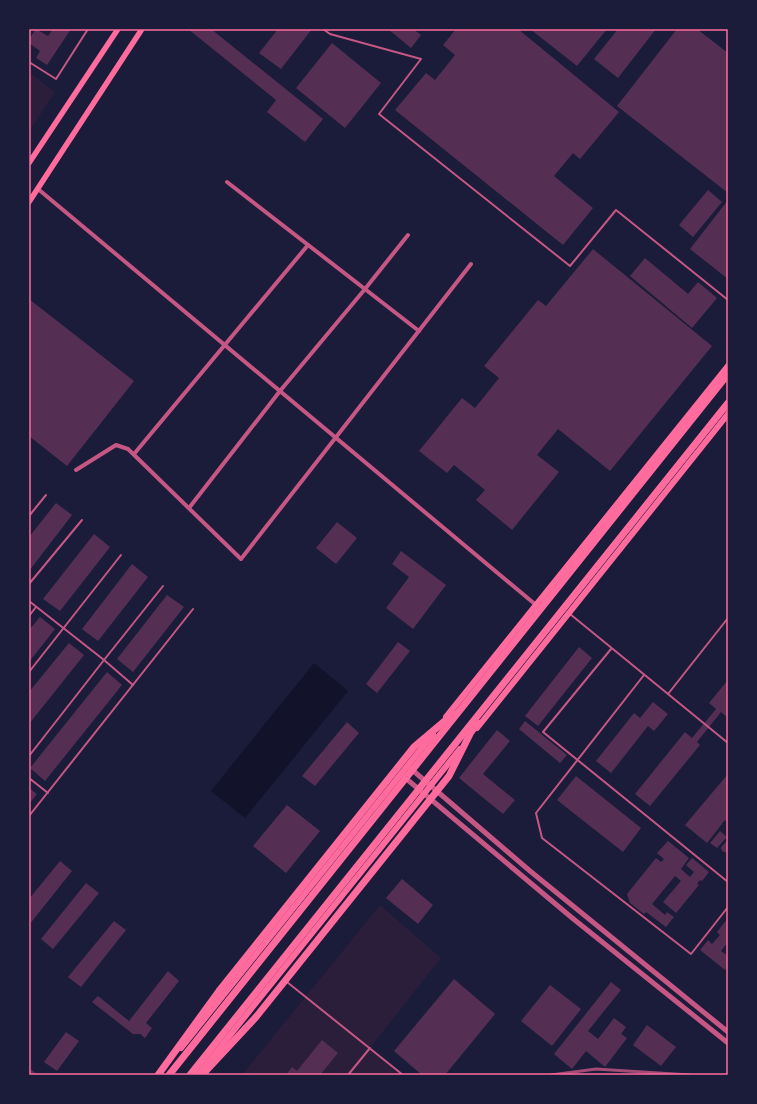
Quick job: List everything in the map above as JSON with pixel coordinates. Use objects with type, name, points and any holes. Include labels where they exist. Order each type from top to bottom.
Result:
[{"type":"highway","points":[[169,1075],[728,374]]},
{"type":"highway","points":[[190,1075],[728,404]]},
{"type":"highway","points":[[159,1075],[231,975],[414,747],[451,716],[509,649]]},
{"type":"highway","points":[[202,1075],[256,1017],[449,776],[471,732],[522,661]]},
{"type":"main road","points":[[29,164],[118,29]]},
{"type":"main road","points":[[29,202],[142,29]]},
{"type":"main road","points":[[159,1075],[728,366]]},
{"type":"main road","points":[[198,1075],[728,414]]},
{"type":"street","points":[[227,182],[419,331]]},
{"type":"street","points":[[38,189],[536,605]]},
{"type":"street","points":[[189,508],[280,392],[408,235]]},
{"type":"street","points":[[134,454],[308,245]]},
{"type":"street","points":[[76,470],[116,445],[128,448],[241,559],[471,264]]},
{"type":"street","points":[[407,766],[530,871],[728,1032]]},
{"type":"street","points":[[401,774],[571,917],[728,1043]]},
{"type":"lane","points":[[29,62],[56,79],[88,29]]},
{"type":"lane","points":[[323,29],[330,34],[421,59],[379,114],[570,266],[616,210],[728,300]]},
{"type":"lane","points":[[29,516],[46,495]]},
{"type":"lane","points":[[29,584],[82,520]]},
{"type":"lane","points":[[29,672],[121,555]]},
{"type":"lane","points":[[29,756],[163,586]]},
{"type":"lane","points":[[29,601],[104,660],[133,685]]},
{"type":"lane","points":[[29,616],[36,607]]},
{"type":"lane","points":[[29,816],[193,609]]},
{"type":"lane","points":[[569,613],[611,649],[728,743]]},
{"type":"lane","points":[[668,694],[728,618]]},
{"type":"lane","points":[[611,649],[543,732],[728,882]]},
{"type":"lane","points":[[644,675],[536,813],[542,838],[690,954],[728,907]]},
{"type":"lane","points":[[29,778],[48,793]]},
{"type":"lane","points":[[278,975],[404,1075]]},
{"type":"lane","points":[[348,1075],[370,1048]]},
{"type":"shaded area","points":[[29,72],[55,92],[29,132]]},
{"type":"shaded area","points":[[314,663],[348,691],[245,818],[211,791]]},
{"type":"shaded area","points":[[380,905],[441,958],[370,1048],[400,1075],[242,1075]]},
{"type":"building","points":[[36,29],[48,36],[53,29],[71,29],[47,65],[36,58],[40,51],[29,43],[29,39]]},
{"type":"building","points":[[188,29],[211,29],[323,119],[305,142],[267,112],[276,100]]},
{"type":"building","points":[[278,29],[312,29],[281,69],[259,53]]},
{"type":"building","points":[[388,29],[413,29],[421,35],[411,48]]},
{"type":"building","points":[[456,29],[518,29],[619,112],[580,159],[573,153],[554,176],[593,208],[563,245],[395,110],[426,73],[435,80],[455,55],[443,45]]},
{"type":"building","points":[[530,29],[607,29],[577,66]]},
{"type":"building","points":[[618,29],[656,29],[618,78],[594,59]]},
{"type":"building","points":[[677,29],[697,29],[728,53],[728,193],[617,106]]},
{"type":"building","points":[[332,43],[381,83],[345,128],[296,88]]},
{"type":"building","points":[[708,190],[722,202],[693,237],[679,225]]},
{"type":"building","points":[[728,200],[728,279],[690,249]]},
{"type":"building","points":[[593,249],[712,346],[610,471],[558,429],[537,455],[559,472],[512,530],[476,500],[485,490],[454,465],[447,473],[419,451],[462,398],[475,408],[499,378],[484,366],[538,300],[546,306]]},
{"type":"building","points":[[645,258],[688,294],[698,282],[717,298],[692,328],[630,276]]},
{"type":"building","points":[[29,299],[134,381],[67,466],[29,436]]},
{"type":"building","points":[[56,503],[72,515],[29,571],[29,537]]},
{"type":"building","points":[[337,522],[357,538],[336,564],[316,548]]},
{"type":"building","points":[[94,534],[110,547],[60,611],[43,599]]},
{"type":"building","points":[[401,551],[446,585],[413,629],[386,608],[409,577],[392,564]]},
{"type":"building","points":[[132,564],[148,577],[98,641],[82,629]]},
{"type":"building","points":[[167,595],[184,607],[133,672],[117,659]]},
{"type":"building","points":[[40,617],[55,629],[29,662],[29,630]]},
{"type":"building","points":[[398,642],[410,651],[377,693],[366,684]]},
{"type":"building","points":[[69,643],[84,655],[29,724],[29,692]]},
{"type":"building","points":[[579,647],[592,658],[538,726],[525,716]]},
{"type":"building","points":[[107,672],[122,685],[45,781],[30,768]]},
{"type":"building","points":[[728,680],[728,718],[721,712],[697,742],[700,745],[650,806],[635,794],[685,732],[692,738],[716,709],[709,703]]},
{"type":"building","points":[[653,702],[668,714],[654,731],[648,726],[611,773],[596,761],[634,713],[640,718]]},
{"type":"building","points":[[525,721],[567,755],[560,763],[519,729]]},
{"type":"building","points":[[347,722],[359,733],[315,786],[302,776]]},
{"type":"building","points":[[497,730],[510,741],[483,774],[515,800],[503,814],[459,778]]},
{"type":"building","points":[[728,774],[728,823],[725,820],[707,843],[685,825]]},
{"type":"building","points":[[576,776],[641,828],[623,852],[557,800]]},
{"type":"building","points":[[29,788],[37,794],[29,804]]},
{"type":"building","points":[[287,805],[320,831],[286,873],[253,846]]},
{"type":"building","points":[[720,831],[727,837],[717,848],[710,843]]},
{"type":"building","points":[[668,841],[689,858],[681,869],[690,877],[694,872],[686,865],[692,858],[709,872],[702,881],[700,880],[697,884],[699,885],[676,913],[663,902],[681,881],[675,876],[652,904],[665,915],[667,912],[674,917],[666,927],[646,912],[644,914],[630,903],[627,894],[656,858],[661,862],[664,859],[657,853]]},
{"type":"building","points":[[726,842],[728,843],[727,853],[722,851],[721,848]]},
{"type":"building","points":[[60,861],[72,871],[29,925],[29,899]]},
{"type":"building","points":[[402,879],[433,905],[418,924],[386,898]]},
{"type":"building","points":[[86,883],[99,893],[53,949],[41,939]]},
{"type":"building","points":[[728,918],[728,942],[721,951],[728,956],[728,966],[725,970],[700,950],[708,940],[712,944],[720,935],[717,932]]},
{"type":"building","points":[[114,921],[126,930],[81,987],[68,977]]},
{"type":"building","points":[[168,971],[179,981],[146,1023],[152,1028],[145,1038],[140,1034],[133,1034],[92,1002],[98,996],[129,1021]]},
{"type":"building","points":[[454,979],[495,1014],[445,1075],[422,1075],[394,1051]]},
{"type":"building","points":[[611,982],[621,990],[588,1031],[598,1039],[614,1018],[626,1027],[621,1034],[627,1038],[605,1067],[586,1051],[572,1069],[554,1054]]},
{"type":"building","points":[[550,985],[581,1009],[552,1046],[521,1021]]},
{"type":"building","points":[[647,1025],[676,1047],[661,1066],[633,1045]]},
{"type":"building","points":[[66,1032],[79,1041],[57,1071],[44,1062]]},
{"type":"building","points":[[322,1040],[338,1053],[320,1075],[286,1075],[292,1067],[297,1071]]},
{"type":"building","points":[[29,1068],[38,1075],[29,1075]]},
{"type":"railway","points":[[551,1075],[596,1069],[690,1075]]}]
